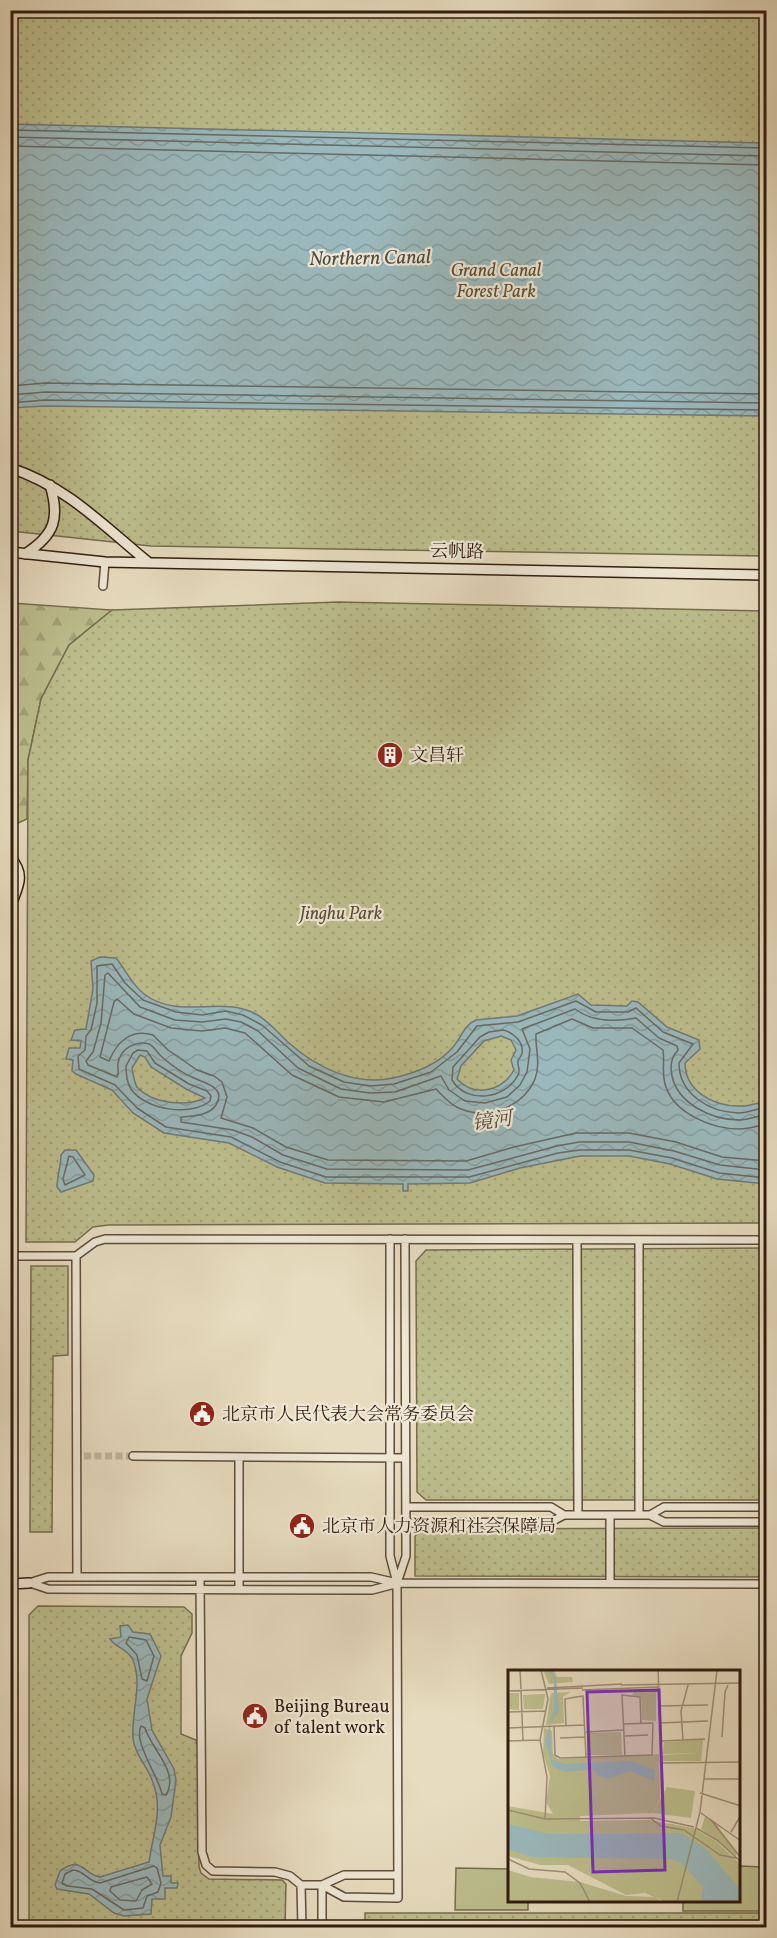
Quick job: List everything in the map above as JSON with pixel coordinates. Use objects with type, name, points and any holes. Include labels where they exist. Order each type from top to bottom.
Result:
[{"type":"street","points":[[10,468],[50,485],[77,502],[148,562]]},
{"type":"street","points":[[24,554],[37,546],[55,523],[57,506],[50,485]]},
{"type":"street","name":"云帆路","points":[[10,552],[105,562],[664,571],[766,575]]},
{"type":"street","points":[[103,586],[105,562]]},
{"type":"street","points":[[10,857],[21,876],[20,887],[10,908]]},
{"type":"street","points":[[10,1256],[76,1256],[95,1242],[105,1239],[766,1240]]},
{"type":"street","points":[[200,1577],[202,1852],[206,1865],[213,1871],[283,1873],[302,1884],[322,1885],[344,1897],[398,1898],[397,1583],[390,1556],[390,1239]]},
{"type":"street","points":[[397,1583],[406,1556],[405,1239]]},
{"type":"street","points":[[576,1240],[578,1515]]},
{"type":"street","points":[[639,1240],[639,1515]]},
{"type":"street","points":[[76,1256],[80,1456],[77,1577]]},
{"type":"street","points":[[134,1456],[405,1458]]},
{"type":"street","points":[[239,1457],[239,1589]]},
{"type":"street","points":[[405,1507],[551,1507],[564,1515]]},
{"type":"street","points":[[650,1515],[664,1507],[766,1507]]},
{"type":"street","points":[[405,1522],[551,1522],[564,1515],[650,1515],[664,1522],[766,1522]]},
{"type":"street","points":[[610,1515],[610,1583]]},
{"type":"street","points":[[10,1584],[29,1583],[48,1577],[371,1577],[397,1583],[766,1584]]},
{"type":"street","points":[[29,1583],[48,1589],[372,1590],[397,1583]]},
{"type":"street","points":[[322,1885],[344,1875],[398,1875]]},
{"type":"street","points":[[302,1884],[302,1928]]},
{"type":"street","points":[[322,1885],[322,1928]]},
{"type":"green space","name":"Grand Canal Forest Park","points":[[11,11],[766,11],[766,556],[151,546],[11,531]]},
{"type":"green space","name":"Jinghu Park","points":[[338,602],[766,611],[766,1223],[108,1225],[93,1227],[75,1242],[26,1242],[28,760],[41,699],[69,645],[112,610]]},
{"type":"green space","points":[[11,603],[112,610],[69,645],[41,699],[28,760],[27,819],[11,826]]},
{"type":"green space","points":[[766,1248],[766,1500],[426,1500],[417,1492],[416,1261],[426,1250]]},
{"type":"green space","points":[[31,1266],[68,1266],[68,1355],[53,1356],[52,1532],[30,1532]]},
{"type":"green space","points":[[766,1528],[766,1577],[415,1576],[415,1536],[423,1529]]},
{"type":"green space","points":[[38,1606],[184,1607],[192,1614],[192,1633],[181,1656],[181,1734],[196,1740],[198,1747],[199,1867],[201,1873],[209,1879],[282,1880],[286,1884],[285,1926],[29,1928],[29,1615]]},
{"type":"green space","points":[[741,1866],[766,1867],[766,1911],[683,1911],[683,1902],[741,1902]]},
{"type":"green space","points":[[456,1868],[508,1869],[508,1902],[528,1902],[528,1910],[455,1910]]},
{"type":"green space","points":[[365,1913],[766,1913],[766,1927],[365,1928]]},
{"type":"water","name":"Northern Canal","points":[[11,124],[766,143],[766,416],[44,406],[11,408]]},
{"type":"water","name":"镜河","points":[[100,957],[116,958],[139,990],[157,1002],[185,1007],[241,1008],[254,1013],[312,1060],[337,1073],[365,1079],[379,1080],[410,1074],[441,1059],[466,1028],[476,1020],[517,1016],[578,994],[591,1005],[627,1006],[632,1001],[638,1002],[667,1027],[699,1040],[700,1049],[685,1063],[690,1081],[702,1095],[728,1105],[745,1106],[766,1101],[766,1184],[717,1179],[670,1164],[629,1156],[580,1156],[520,1168],[470,1183],[408,1184],[408,1191],[403,1191],[403,1184],[325,1183],[277,1167],[229,1143],[164,1133],[133,1113],[112,1090],[72,1071],[73,1060],[66,1059],[69,1048],[80,1048],[81,1041],[71,1040],[75,1030],[86,1029],[93,989],[91,961]],"holes":[[[501,1036],[511,1040],[516,1050],[511,1060],[514,1070],[503,1083],[488,1090],[480,1090],[472,1089],[457,1079],[461,1066],[484,1041]],[[140,1055],[145,1057],[151,1067],[205,1098],[179,1103],[160,1100],[143,1093],[136,1085],[132,1068]]]},
{"type":"water","points":[[65,1150],[76,1150],[94,1175],[93,1181],[61,1192],[57,1183],[61,1155]]},
{"type":"water","points":[[128,1625],[133,1632],[150,1634],[161,1656],[147,1699],[152,1730],[174,1769],[176,1780],[171,1817],[160,1845],[163,1876],[171,1876],[171,1883],[178,1883],[177,1888],[165,1888],[165,1899],[152,1899],[151,1914],[124,1916],[114,1913],[89,1894],[57,1889],[55,1885],[60,1871],[73,1864],[100,1877],[149,1862],[157,1801],[152,1780],[138,1754],[133,1738],[137,1689],[136,1669],[131,1656],[110,1639],[121,1637],[120,1626]]},
{"type":"tunnel","points":[[84,1456],[133,1456]]},
{"type":"place","name":"文昌轩","points":[[390,755]]},
{"type":"place","name":"北京市人民代表大会常务委员会","points":[[202,1414]]},
{"type":"place","name":"北京市人力资源和社会保障局","points":[[302,1526]]},
{"type":"place","name":"Beijing Bureau of talent work","points":[[255,1716]]}]
